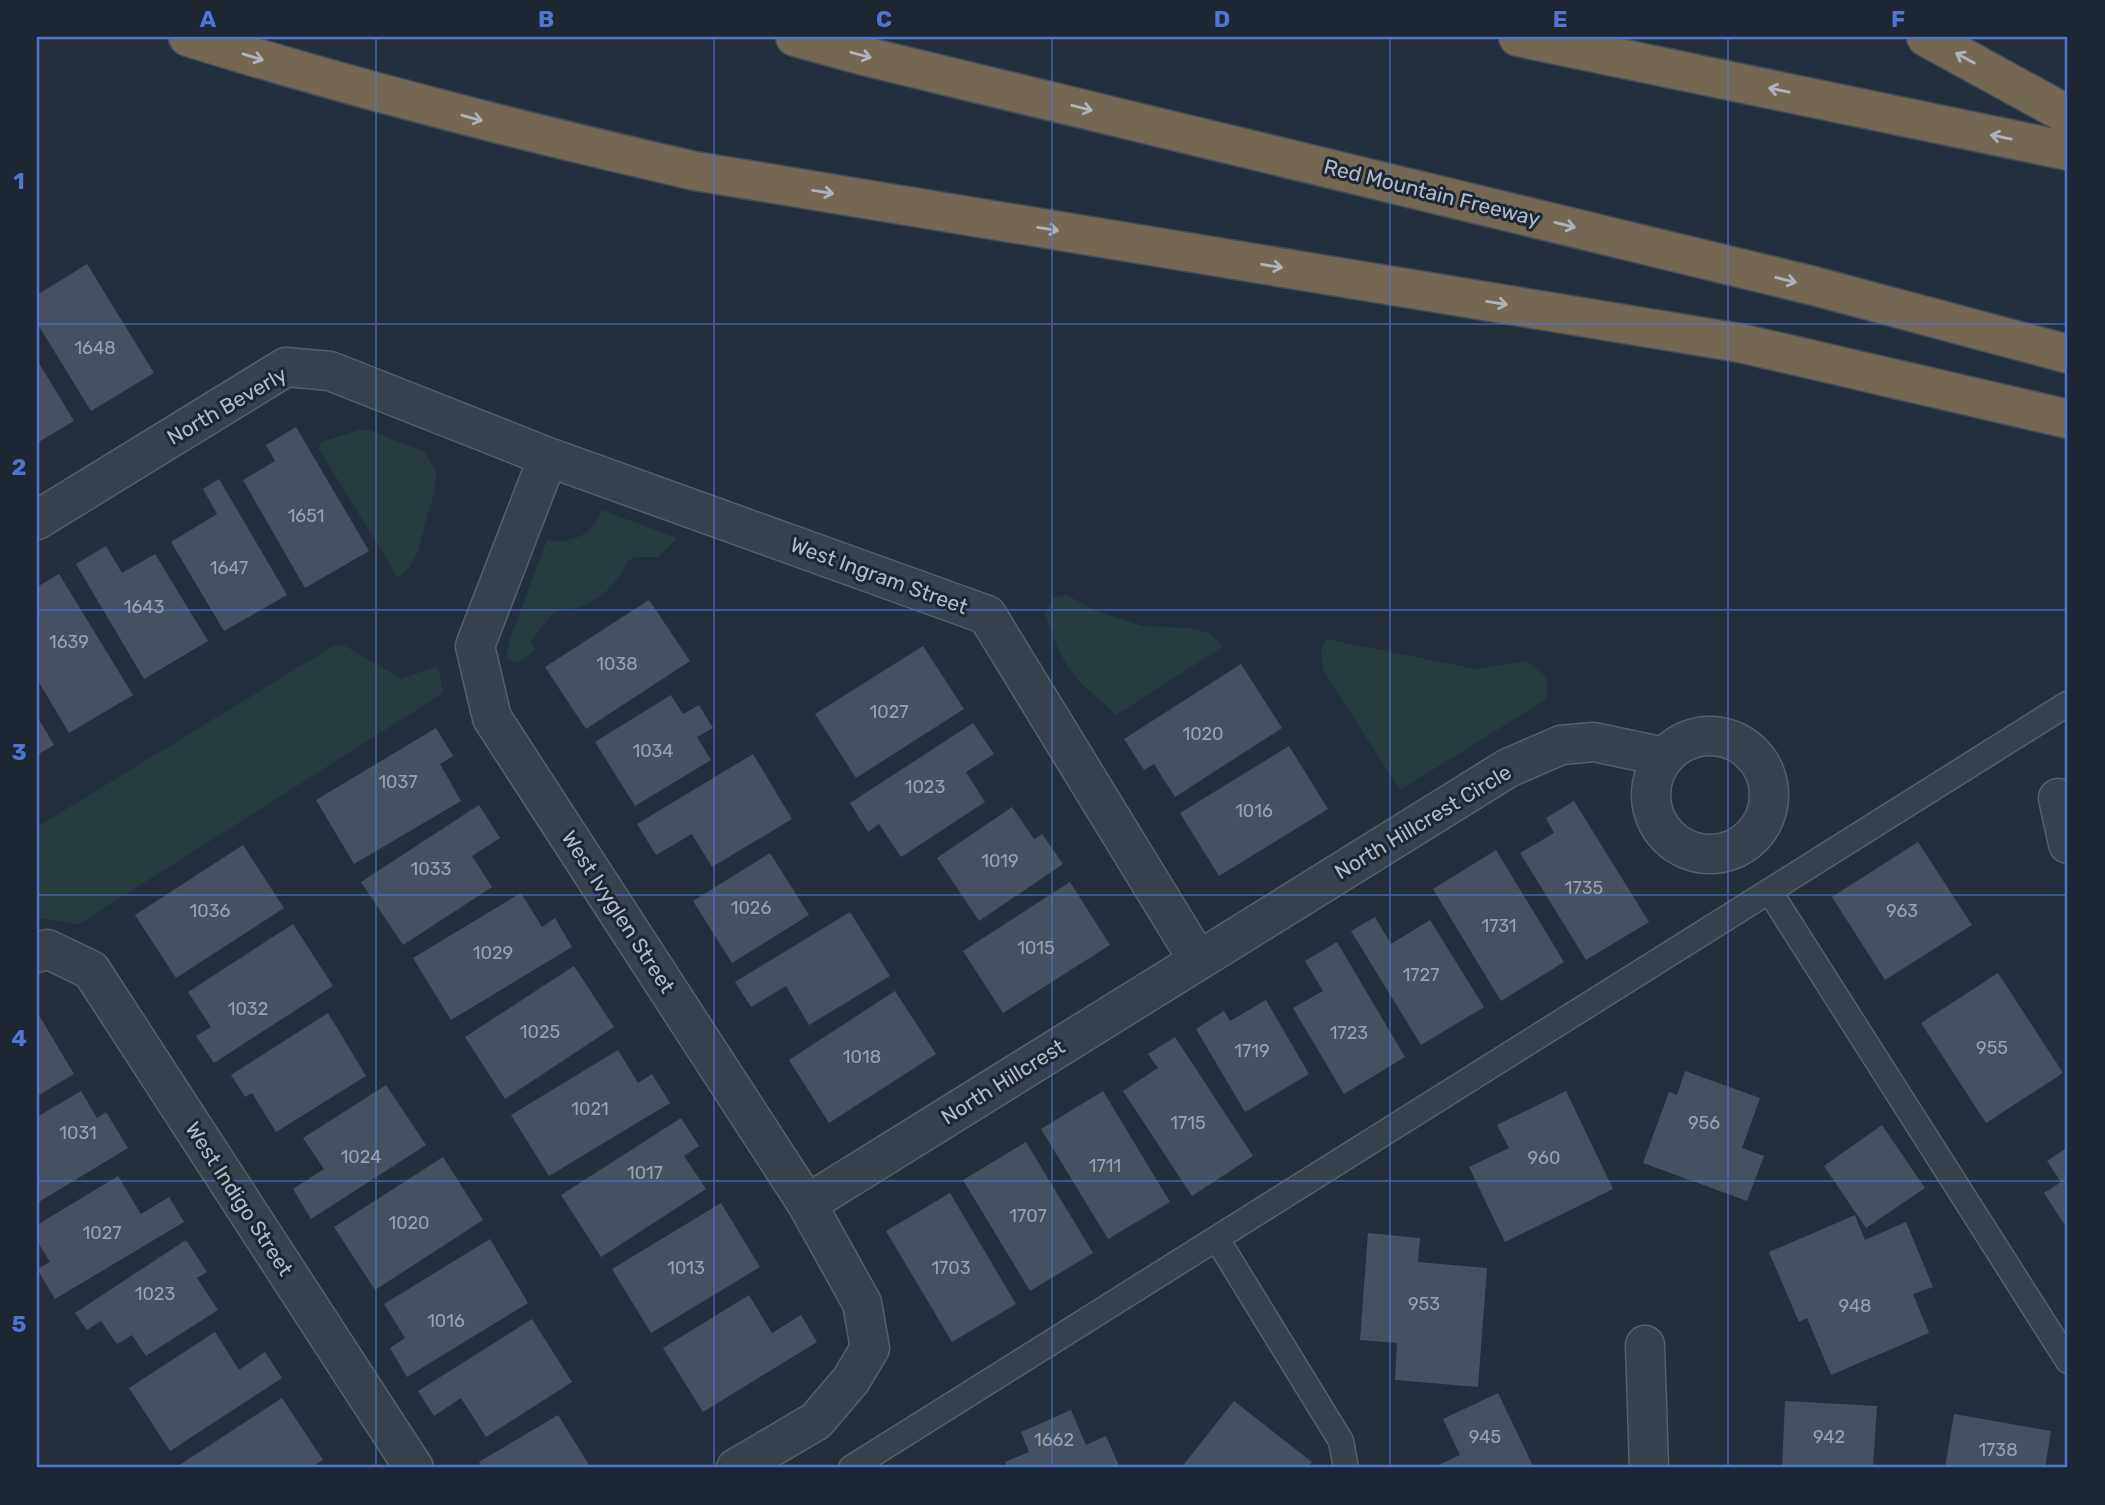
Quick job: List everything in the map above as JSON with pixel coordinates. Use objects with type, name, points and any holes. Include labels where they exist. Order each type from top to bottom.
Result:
[{"type":"highway","points":[[188,37],[351,86],[536,135],[695,171],[1740,343],[2068,419]]},
{"type":"highway","name":"Red Mountain Freeway","points":[[796,37],[1814,286],[2068,354]]},
{"type":"highway","points":[[1518,37],[2068,151]]},
{"type":"highway","points":[[1926,37],[2068,115]]},
{"type":"street","name":"North Beverly","points":[[37,520],[286,367],[330,371],[548,457]]},
{"type":"street","name":"West Ingram Street","points":[[548,457],[987,615],[1198,960]]},
{"type":"street","name":"West Ivyglen Street","points":[[548,457],[475,646],[492,718],[807,1204],[862,1303],[870,1348],[851,1380],[816,1421],[736,1468]]},
{"type":"street","name":"North Hillcrest Circle","points":[[1198,960],[1508,768],[1561,745],[1594,741],[1665,757]]},
{"type":"street","points":[[2063,797],[2068,844]]},
{"type":"street","name":"West Indigo Street","points":[[42,951],[91,970],[414,1468]]},
{"type":"street","name":"North Hillcrest","points":[[807,1204],[1198,960]]},
{"type":"street","points":[[1645,1345],[1649,1468]]},
{"type":"lane","points":[[851,1468],[2067,704]]},
{"type":"lane","points":[[1770,892],[2068,1361]]},
{"type":"lane","points":[[1217,1239],[1341,1441],[1346,1468]]},
{"type":"green space","points":[[360,430],[369,430],[424,452],[436,470],[435,488],[418,552],[409,568],[398,578],[319,449],[320,442]]},
{"type":"green space","points":[[602,510],[677,538],[658,557],[634,557],[629,560],[607,591],[590,603],[554,612],[531,641],[535,650],[517,663],[506,659],[509,642],[547,540],[565,541],[580,536],[593,526]]},
{"type":"green space","points":[[1067,595],[1095,611],[1143,626],[1188,628],[1209,633],[1224,646],[1116,715],[1076,677],[1055,642],[1045,612],[1053,598]]},
{"type":"green space","points":[[1326,639],[1476,669],[1526,661],[1547,677],[1547,699],[1400,790],[1323,670],[1321,652]]},
{"type":"green space","points":[[342,644],[401,679],[438,666],[443,693],[79,924],[37,918],[37,827],[330,648]]},
{"type":"building","points":[[87,264],[154,373],[91,411],[37,323],[37,295]]},
{"type":"building","points":[[37,360],[74,421],[37,443]]},
{"type":"building","points":[[296,427],[369,551],[305,588],[243,480],[275,461],[266,445]]},
{"type":"building","points":[[219,479],[287,595],[224,631],[171,542],[217,514],[203,489]]},
{"type":"building","points":[[106,546],[122,573],[155,554],[208,641],[144,679],[76,564]]},
{"type":"building","points":[[59,574],[133,695],[69,733],[37,679],[37,587]]},
{"type":"building","points":[[649,600],[690,661],[586,729],[545,667]]},
{"type":"building","points":[[923,646],[964,709],[856,778],[815,714]]},
{"type":"building","points":[[1241,664],[1282,728],[1175,797],[1154,764],[1144,770],[1124,739]]},
{"type":"building","points":[[671,695],[683,714],[699,705],[713,728],[697,737],[711,760],[635,806],[595,742]]},
{"type":"building","points":[[37,716],[54,745],[37,755]]},
{"type":"building","points":[[973,723],[994,754],[966,772],[985,802],[901,857],[879,824],[868,832],[850,803]]},
{"type":"building","points":[[436,728],[453,756],[440,764],[461,801],[354,864],[316,800]]},
{"type":"building","points":[[1289,746],[1328,809],[1219,876],[1180,813]]},
{"type":"building","points":[[753,754],[792,819],[712,867],[692,834],[656,855],[637,824]]},
{"type":"building","points":[[1574,801],[1649,922],[1586,960],[1520,853],[1554,833],[1546,818]]},
{"type":"building","points":[[479,805],[500,838],[472,856],[492,887],[403,945],[361,882]]},
{"type":"building","points":[[1012,807],[1034,839],[1042,834],[1063,864],[979,921],[937,858]]},
{"type":"building","points":[[1918,842],[1972,925],[1885,980],[1832,897]]},
{"type":"building","points":[[243,845],[284,908],[176,978],[135,915]]},
{"type":"building","points":[[1496,850],[1564,962],[1501,1001],[1433,889]]},
{"type":"building","points":[[770,853],[809,915],[732,963],[693,901]]},
{"type":"building","points":[[1070,882],[1110,945],[1003,1013],[963,951]]},
{"type":"building","points":[[521,893],[542,927],[555,918],[572,947],[451,1020],[413,958]]},
{"type":"building","points":[[850,912],[890,976],[809,1025],[786,986],[751,1007],[735,982]]},
{"type":"building","points":[[1375,917],[1391,944],[1430,920],[1484,1007],[1421,1045],[1351,931]]},
{"type":"building","points":[[293,924],[333,986],[214,1063],[196,1036],[211,1027],[188,992]]},
{"type":"building","points":[[1337,942],[1405,1057],[1344,1094],[1293,1008],[1323,991],[1305,961]]},
{"type":"building","points":[[574,966],[614,1027],[505,1099],[465,1037]]},
{"type":"building","points":[[1998,973],[2063,1073],[1986,1123],[1921,1023]]},
{"type":"building","points":[[895,991],[936,1054],[829,1123],[789,1060]]},
{"type":"building","points":[[1266,1000],[1309,1074],[1245,1112],[1196,1029],[1224,1011],[1230,1021]]},
{"type":"building","points":[[37,1012],[74,1074],[37,1096]]},
{"type":"building","points":[[328,1013],[366,1076],[276,1132],[252,1093],[245,1097],[231,1075]]},
{"type":"building","points":[[1175,1037],[1253,1156],[1192,1196],[1123,1091],[1158,1068],[1148,1054]]},
{"type":"building","points":[[618,1050],[638,1083],[652,1074],[670,1103],[549,1176],[511,1115]]},
{"type":"building","points":[[1685,1071],[1760,1098],[1742,1148],[1764,1156],[1747,1201],[1643,1163],[1669,1092],[1677,1095]]},
{"type":"building","points":[[386,1085],[426,1145],[311,1219],[293,1189],[324,1169],[303,1138]]},
{"type":"building","points":[[81,1091],[97,1118],[106,1112],[128,1148],[37,1203],[37,1117]]},
{"type":"building","points":[[1103,1091],[1170,1202],[1108,1239],[1041,1129]]},
{"type":"building","points":[[1566,1091],[1613,1189],[1505,1242],[1469,1167],[1509,1148],[1497,1125]]},
{"type":"building","points":[[681,1118],[699,1146],[684,1156],[706,1189],[601,1257],[561,1195]]},
{"type":"building","points":[[1882,1125],[1925,1188],[1866,1228],[1824,1166]]},
{"type":"building","points":[[1026,1142],[1093,1253],[1030,1291],[963,1180]]},
{"type":"building","points":[[2068,1147],[2068,1230],[2044,1193],[2061,1182],[2047,1161]]},
{"type":"building","points":[[443,1157],[483,1220],[375,1290],[334,1227]]},
{"type":"building","points":[[118,1176],[141,1214],[169,1197],[184,1222],[55,1299],[37,1269],[50,1262],[37,1241],[37,1225]]},
{"type":"building","points":[[950,1193],[1016,1304],[952,1342],[886,1231]]},
{"type":"building","points":[[721,1203],[760,1267],[651,1333],[612,1269]]},
{"type":"building","points":[[1855,1215],[1865,1240],[1906,1222],[1933,1287],[1913,1294],[1929,1333],[1831,1375],[1807,1318],[1799,1322],[1769,1252]]},
{"type":"building","points":[[1368,1233],[1420,1238],[1418,1262],[1487,1268],[1478,1387],[1395,1380],[1397,1343],[1360,1340]]},
{"type":"building","points":[[490,1239],[528,1303],[407,1377],[390,1348],[405,1338],[384,1304]]},
{"type":"building","points":[[186,1240],[207,1272],[197,1278],[218,1310],[146,1356],[132,1335],[117,1344],[101,1321],[87,1330],[75,1313]]},
{"type":"building","points":[[749,1295],[772,1333],[801,1315],[817,1342],[703,1412],[663,1348]]},
{"type":"building","points":[[532,1319],[572,1382],[486,1437],[461,1398],[434,1416],[418,1391]]},
{"type":"building","points":[[215,1332],[239,1370],[265,1352],[282,1378],[170,1451],[129,1388]]},
{"type":"building","points":[[1498,1393],[1534,1468],[1432,1468],[1460,1455],[1443,1419]]},
{"type":"building","points":[[282,1398],[323,1460],[310,1468],[179,1468],[178,1466]]},
{"type":"building","points":[[1234,1401],[1312,1462],[1307,1468],[1181,1468]]},
{"type":"building","points":[[1785,1401],[1877,1406],[1873,1468],[1782,1468]]},
{"type":"building","points":[[1071,1410],[1086,1445],[1106,1436],[1120,1468],[1008,1468],[1005,1462],[1029,1452],[1021,1432]]},
{"type":"building","points":[[1954,1414],[2051,1431],[2045,1468],[1945,1468]]},
{"type":"building","points":[[558,1415],[591,1468],[483,1468],[479,1462]]}]
